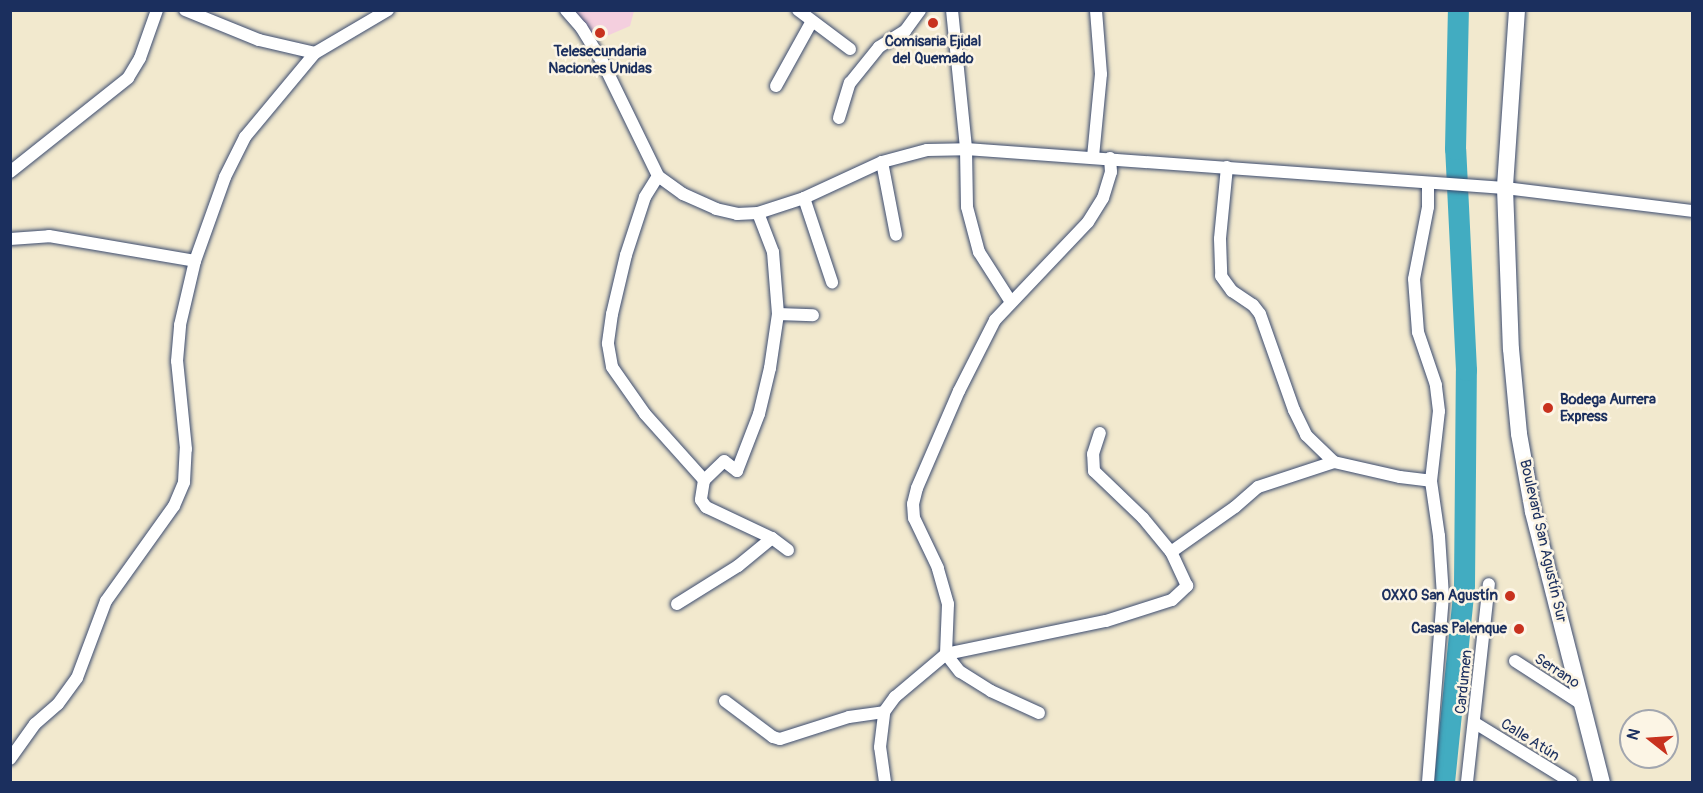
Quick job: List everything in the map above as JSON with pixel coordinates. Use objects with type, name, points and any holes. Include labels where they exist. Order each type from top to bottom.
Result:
[{"type":"main road","name":"Boulevard San Agustín Sur","points":[[1517,10],[1506,188],[1511,349],[1519,434],[1533,512],[1602,783]]},
{"type":"street","points":[[10,172],[128,78],[140,58],[157,10]]},
{"type":"street","points":[[185,10],[259,40],[315,53]]},
{"type":"street","points":[[10,759],[35,724],[58,704],[76,678],[106,601],[174,506],[184,482],[186,449],[177,361],[180,325],[195,261],[225,177],[245,136],[315,53],[388,10]]},
{"type":"street","points":[[566,10],[581,27],[603,63],[658,176],[683,194],[716,209],[736,214],[758,213],[804,198],[882,162],[927,150],[966,149],[1506,188],[1692,211]]},
{"type":"street","points":[[798,10],[850,49]]},
{"type":"street","points":[[839,118],[850,83],[879,47],[905,31],[920,10]]},
{"type":"street","points":[[952,10],[966,149],[967,207],[979,252],[1011,302]]},
{"type":"street","points":[[1093,157],[1101,74],[1096,10]]},
{"type":"street","points":[[776,86],[812,21]]},
{"type":"street","points":[[1039,713],[991,691],[960,672],[946,654],[948,604],[938,568],[914,518],[913,504],[917,488],[959,391],[995,320],[1088,222],[1107,184],[1110,158]]},
{"type":"street","points":[[882,162],[896,235]]},
{"type":"street","points":[[1227,167],[1220,238],[1221,276],[1232,291],[1253,305],[1260,314],[1294,410],[1306,435],[1334,462]]},
{"type":"street","points":[[658,176],[645,196],[626,255],[612,314],[608,344],[612,367],[618,376],[645,414],[704,480]]},
{"type":"street","points":[[1428,783],[1443,596],[1439,536],[1431,481],[1439,411],[1436,385],[1418,332],[1414,279],[1433,184]]},
{"type":"street","points":[[804,198],[832,282]]},
{"type":"street","points":[[758,213],[773,252],[778,314],[770,368],[759,414],[737,471],[724,461],[704,480],[701,500],[706,507],[772,538],[788,550]]},
{"type":"street","points":[[10,239],[49,236],[195,261]]},
{"type":"street","points":[[778,314],[813,315]]},
{"type":"street","points":[[885,783],[880,747],[884,712],[895,697],[946,654],[1106,621],[1172,600],[1187,586],[1171,552],[1143,518],[1094,471],[1093,454],[1100,433]]},
{"type":"street","points":[[1171,552],[1235,507],[1258,487],[1334,462],[1400,477],[1431,481]]},
{"type":"street","points":[[677,604],[738,566],[772,538]]},
{"type":"street","name":"Cardumen","points":[[1467,783],[1489,584]]},
{"type":"street","name":"Serrano","points":[[1515,661],[1583,705]]},
{"type":"street","points":[[725,701],[773,737],[780,739],[849,717],[884,712]]},
{"type":"street","name":"Calle Atún","points":[[1475,723],[1570,783]]},
{"type":"shaded area","name":"Telesecundaria Naciones Unidas","points":[[564,11],[634,11],[630,26],[595,41]]},
{"type":"waterway","points":[[1444,782],[1464,585],[1466,370],[1455,149],[1458,10]]},
{"type":"place","name":"Comisaria Ejidal del Quemado","points":[[933,23]]},
{"type":"place","name":"Telesecundaria Naciones Unidas","points":[[600,33]]},
{"type":"place","name":"Bodega Aurrera Express","points":[[1548,408]]},
{"type":"place","name":"OXXO San Agustín","points":[[1510,596]]},
{"type":"place","name":"Casas Palenque","points":[[1519,629]]}]
